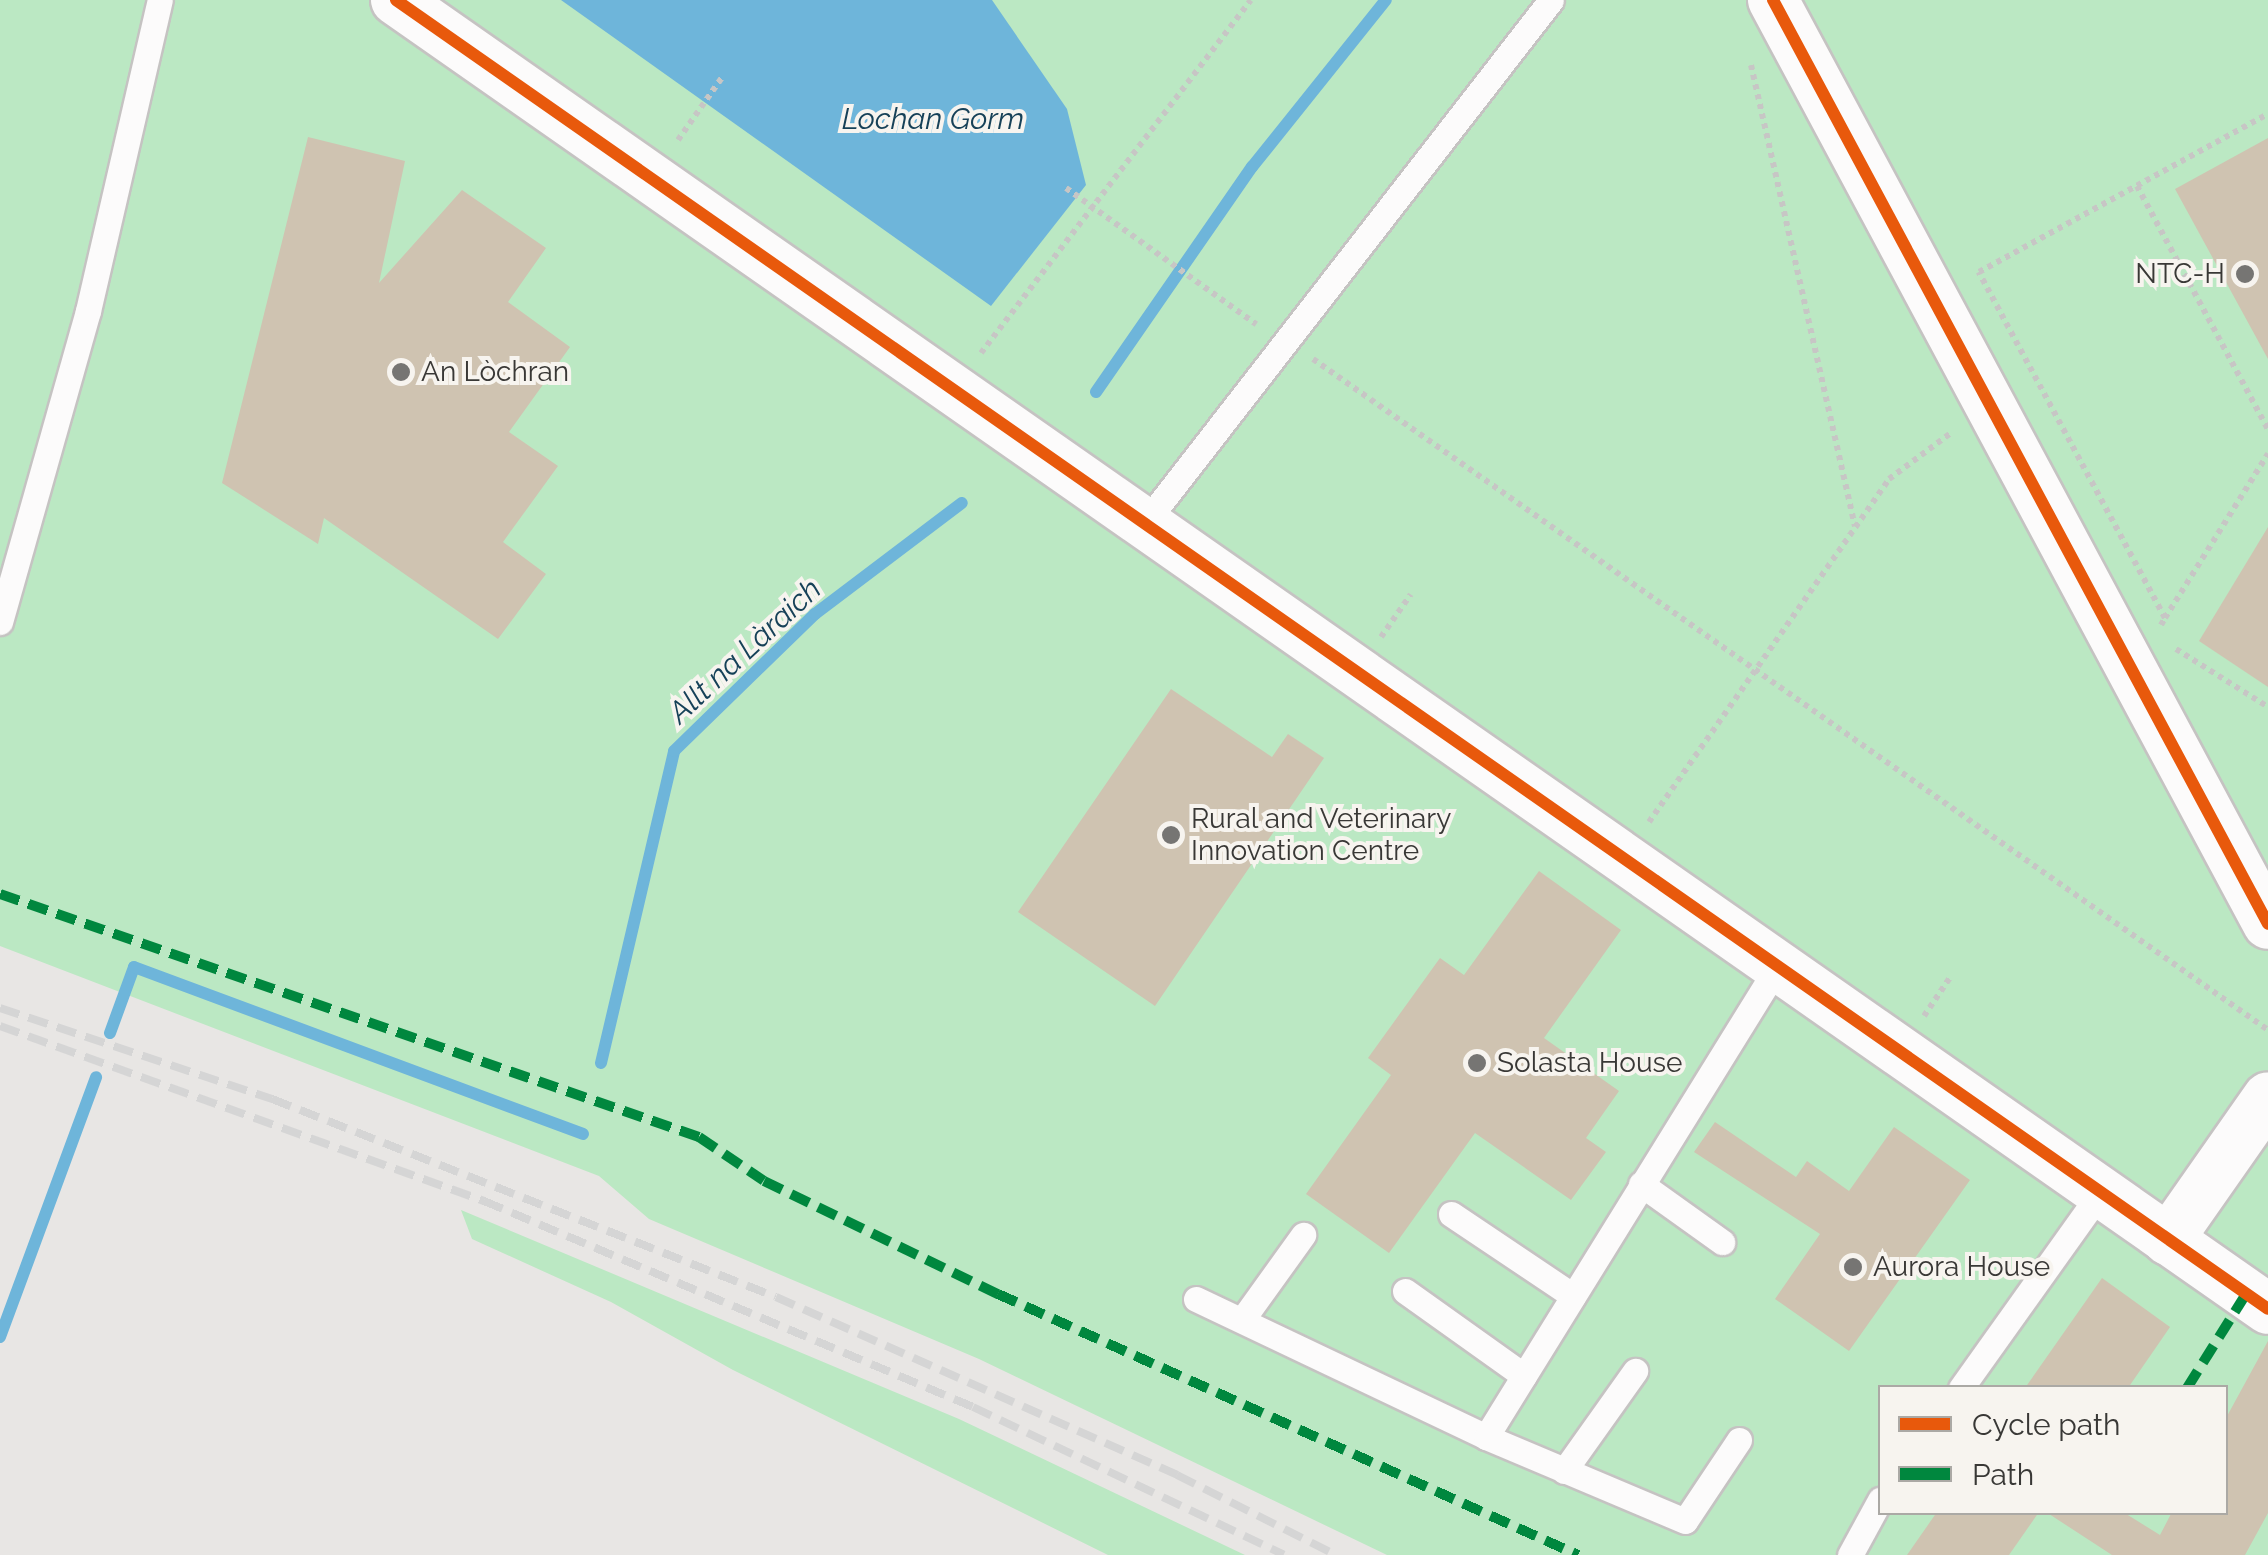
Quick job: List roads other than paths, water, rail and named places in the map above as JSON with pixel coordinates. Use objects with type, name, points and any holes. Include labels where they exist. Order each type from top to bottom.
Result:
[{"type":"street","points":[[396,0],[1626,856],[2268,1309]]},
{"type":"street","points":[[1773,0],[2268,924]]},
{"type":"street","points":[[2168,1240],[2268,1097]]},
{"type":"lane","points":[[0,622],[88,311],[160,0]]},
{"type":"lane","points":[[1144,522],[1551,0]]},
{"type":"lane","points":[[1486,1438],[1778,964]]},
{"type":"lane","points":[[1641,1184],[1722,1242]]},
{"type":"lane","points":[[1963,1385],[2101,1192]]},
{"type":"lane","points":[[1451,1214],[1573,1296]]},
{"type":"lane","points":[[1242,1320],[1304,1234]]},
{"type":"lane","points":[[1405,1291],[1524,1376]]},
{"type":"lane","points":[[1196,1299],[1486,1438],[1685,1522],[1739,1440]]},
{"type":"lane","points":[[1564,1472],[1636,1372]]},
{"type":"lane","points":[[1850,1555],[1878,1504]]},
{"type":"water","name":"Lochan Gorm","points":[[561,0],[992,0],[1067,109],[1086,185],[991,306]]},
{"type":"waterway","name":"Allt na Làraich","points":[[1096,392],[1252,167],[1386,0]]},
{"type":"waterway","name":"Allt na Làraich","points":[[601,1063],[674,751],[815,614],[962,503]]},
{"type":"waterway","name":"Allt na Làraich","points":[[110,1033],[134,967],[583,1134]]},
{"type":"waterway","points":[[0,1337],[96,1077]]},
{"type":"railway","points":[[0,1008],[272,1099],[776,1297],[1177,1475],[1336,1555]]},
{"type":"railway","points":[[0,1026],[484,1201],[973,1407],[1284,1555]]},
{"type":"place","name":"NTC-H","points":[[2245,274]]},
{"type":"place","name":"An Lòchran","points":[[401,372]]},
{"type":"place","name":"Rural and Veterinary Innovation Centre","points":[[1171,835]]},
{"type":"place","name":"Solasta House","points":[[1477,1063]]},
{"type":"place","name":"Aurora House","points":[[1853,1267]]}]
